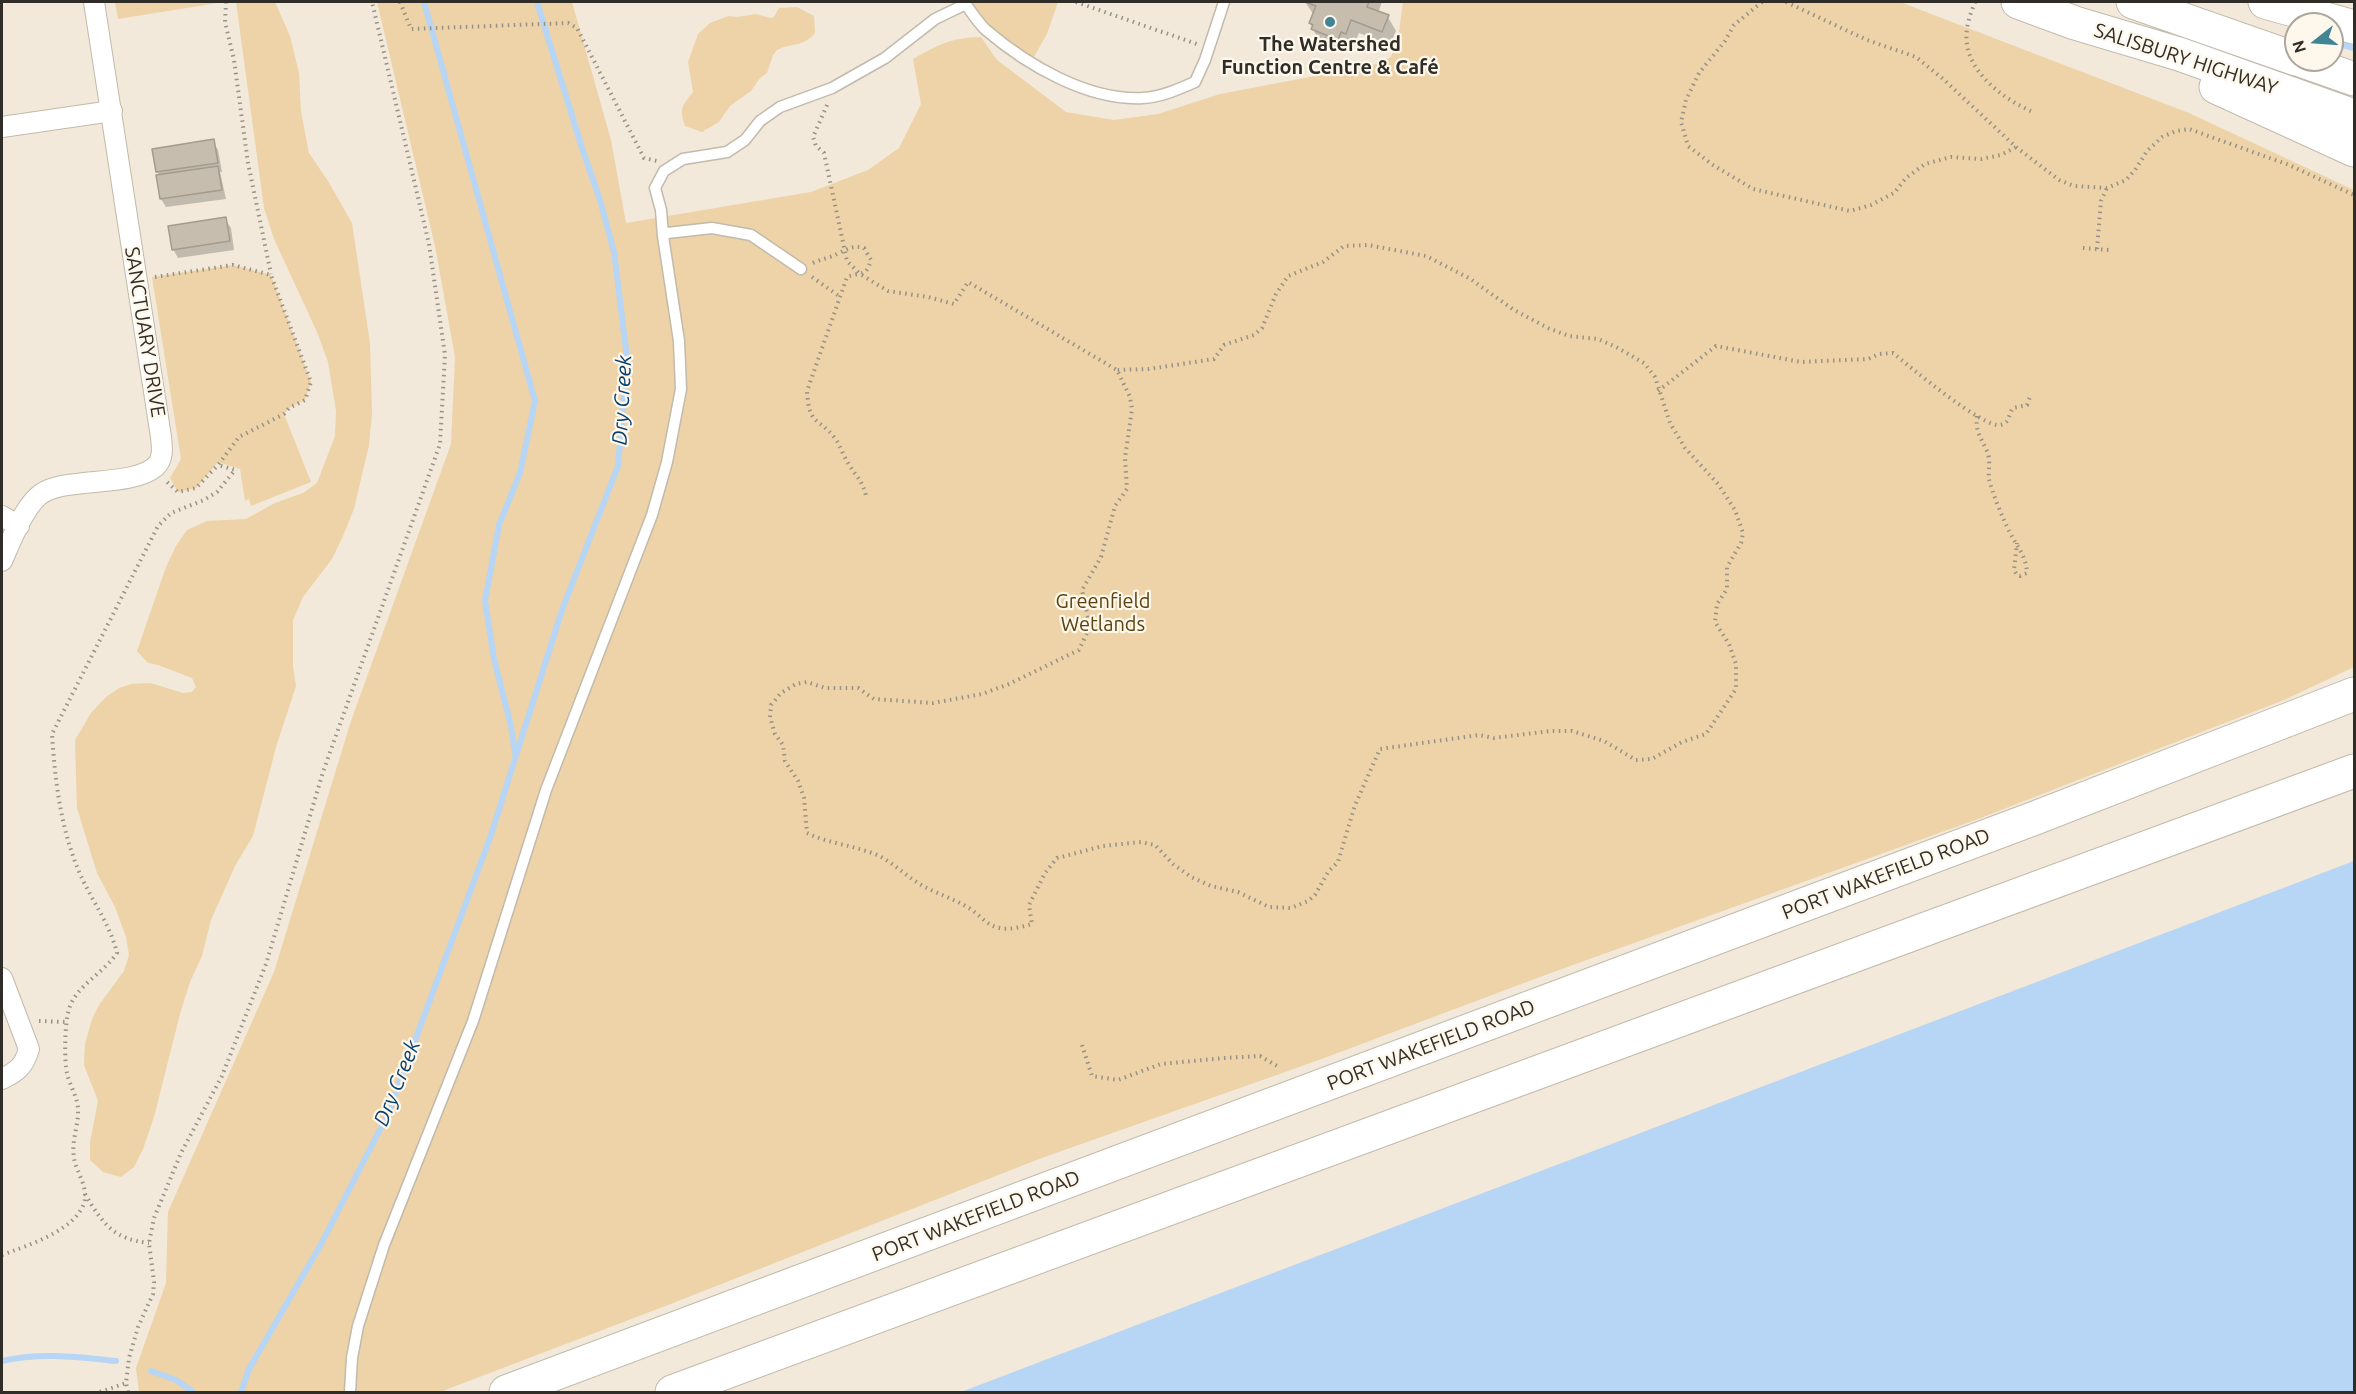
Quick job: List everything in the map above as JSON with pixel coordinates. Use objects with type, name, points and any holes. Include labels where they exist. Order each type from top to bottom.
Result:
[{"type":"highway","name":"SALISBURY HIGHWAY","points":[[2018,2],[2075,23],[2179,54],[2355,116]]},
{"type":"highway","name":"SALISBURY HIGHWAY","points":[[2133,2],[2284,54]]},
{"type":"highway","points":[[2265,2],[2355,27]]},
{"type":"highway","points":[[2075,23],[2355,150]]},
{"type":"highway","name":"SALISBURY HIGHWAY","points":[[2335,72],[2355,79]]},
{"type":"highway","name":"PORT WAKEFIELD ROAD","points":[[506,1392],[2024,822],[2355,694]]},
{"type":"highway","points":[[672,1392],[2355,771]]},
{"type":"street","name":"SANCTUARY DRIVE","points":[[94,2],[162,449],[161,458],[152,468]]},
{"type":"street","points":[[2,128],[112,111]]},
{"type":"street","points":[[2,561],[29,507],[45,491],[136,475],[152,468]]},
{"type":"street","points":[[2,516],[19,526]]},
{"type":"street","points":[[2,978],[29,1049],[25,1063],[18,1071],[2,1079]]},
{"type":"lane","points":[[350,1392],[352,1358],[358,1326],[384,1245],[474,1020],[546,790],[652,515],[667,462],[681,389],[680,341],[661,210],[655,189],[664,171],[683,159],[727,152],[745,140],[760,121],[780,107],[832,88],[885,58],[935,19],[965,3],[985,29],[1031,62],[1082,89],[1108,95],[1143,98],[1170,92],[1195,82],[1224,2]]},
{"type":"lane","points":[[663,236],[667,233],[712,228],[751,235],[801,269]]},
{"type":"path","points":[[152,468],[178,492],[196,488],[218,465],[239,436],[284,414],[289,408],[305,400],[311,382],[271,274],[250,175],[234,60],[225,22],[226,2]]},
{"type":"path","points":[[128,1392],[126,1383],[129,1358],[138,1327],[153,1294],[154,1282],[149,1243],[154,1218],[181,1153],[222,1076],[267,964],[323,772],[440,444],[445,355],[429,244],[372,2]]},
{"type":"path","points":[[400,2],[411,28],[568,22],[577,28],[644,158],[659,162],[683,159]]},
{"type":"path","points":[[1076,2],[1209,48]]},
{"type":"path","points":[[1762,2],[1734,25],[1725,41],[1699,73],[1686,100],[1681,122],[1688,146],[1713,165],[1753,189],[1851,211],[1871,206],[1894,193],[1906,178],[1924,164],[1951,157],[1981,159],[2001,155],[2016,147]]},
{"type":"path","points":[[1786,2],[1868,40],[1917,57],[2016,147],[2059,180],[2074,186],[2107,188],[2126,180],[2147,151],[2163,137],[2176,131],[2189,129],[2289,165],[2355,195]]},
{"type":"path","points":[[1975,2],[1967,28],[1968,55],[1992,86],[2014,104],[2033,112]]},
{"type":"path","points":[[832,88],[823,117],[813,137],[816,146],[824,153],[828,166],[851,268],[888,291],[928,297],[954,304],[968,282],[1066,342],[1117,370],[1131,397],[1132,409],[1125,458],[1127,489],[1115,506],[1101,556],[1082,590],[1088,618],[1088,631],[1078,650],[1009,684],[982,694],[933,703],[874,699],[858,688],[825,688],[807,682],[796,684],[781,693],[771,705],[770,717],[775,734],[783,745],[785,760],[798,781],[804,798],[807,833],[823,841],[874,854],[889,861],[923,886],[955,900],[975,912],[987,923],[999,928],[1032,924],[1029,905],[1044,873],[1057,858],[1103,846],[1142,842],[1155,845],[1173,864],[1191,877],[1211,886],[1238,891],[1269,907],[1291,908],[1308,902],[1315,896],[1328,872],[1338,862],[1355,805],[1380,749],[1479,735],[1494,738],[1550,731],[1590,735],[1636,760],[1652,759],[1682,742],[1706,734],[1736,689],[1736,664],[1730,644],[1715,622],[1717,604],[1727,589],[1727,567],[1741,543],[1743,533],[1735,510],[1718,484],[1685,448],[1670,423],[1655,377],[1644,363],[1598,339],[1569,336],[1548,328],[1514,310],[1469,278],[1426,256],[1368,245],[1344,246],[1323,262],[1288,276],[1276,294],[1262,328],[1254,335],[1224,345],[1214,359],[1149,369],[1117,370]]},
{"type":"path","points":[[2097,249],[2101,201],[2107,188]]},
{"type":"path","points":[[801,269],[836,255],[845,247],[856,246],[864,248],[869,253],[871,260],[868,270],[847,277],[807,391],[808,408],[814,420],[834,437],[848,464],[864,484],[866,496]]},
{"type":"path","points":[[2083,248],[2109,250]]},
{"type":"path","points":[[137,279],[233,265],[271,274]]},
{"type":"path","points":[[801,269],[839,296]]},
{"type":"path","points":[[1658,391],[1716,346],[1802,362],[1868,359],[1879,354],[1893,353],[1977,416],[1995,425],[2009,420],[2013,408],[2027,405],[2031,394]]},
{"type":"path","points":[[1977,416],[1977,432],[1989,457],[1989,479],[2007,527],[2026,560],[2027,573],[2020,576],[2014,570],[2016,543]]},
{"type":"path","points":[[149,1243],[133,1241],[114,1234],[98,1215],[85,1194],[74,1159],[73,1142],[78,1107],[66,1071],[68,1011],[81,990],[110,964],[117,953],[112,934],[81,874],[64,832],[54,769],[52,734],[158,526],[171,513],[204,500],[217,492],[235,470],[218,465]]},
{"type":"path","points":[[39,1021],[67,1022]]},
{"type":"path","points":[[1082,1045],[1092,1076],[1109,1079],[1118,1080],[1161,1064],[1224,1058],[1260,1056],[1279,1067]]},
{"type":"path","points":[[2,1255],[34,1244],[71,1222],[83,1207],[85,1194]]},
{"type":"path","points":[[100,1392],[126,1383]]},
{"type":"green space","points":[[115,2],[224,2],[118,19]]},
{"type":"green space","points":[[236,2],[275,2],[290,36],[299,73],[301,112],[309,153],[352,223],[370,343],[372,413],[369,445],[354,509],[343,536],[332,559],[303,597],[293,620],[293,667],[296,686],[276,747],[253,836],[235,866],[211,920],[202,956],[190,982],[180,1014],[154,1117],[143,1149],[134,1167],[121,1177],[103,1172],[90,1160],[90,1142],[98,1101],[84,1065],[85,1044],[92,1019],[99,1005],[124,971],[129,955],[126,937],[115,907],[97,873],[77,808],[75,740],[91,713],[106,697],[119,688],[131,684],[151,683],[183,693],[192,692],[196,687],[192,678],[148,663],[137,651],[166,567],[176,546],[187,530],[207,521],[246,519],[275,503],[303,493],[317,483],[335,436],[336,411],[328,362],[317,332],[274,239],[264,208]]},
{"type":"green space","name":"Greenfield Wetlands","points":[[377,2],[572,2],[611,140],[626,223],[811,192],[868,170],[899,148],[921,104],[913,59],[953,40],[981,37],[997,60],[1066,112],[1114,120],[1158,114],[1220,94],[1373,65],[1391,57],[1399,32],[1403,2],[1900,2],[2189,113],[2354,190],[2354,667],[2284,700],[1978,819],[1548,974],[1319,1060],[1039,1159],[440,1392],[139,1392],[136,1368],[166,1283],[168,1212],[274,972],[351,721],[451,444],[455,357],[435,246]]},
{"type":"green space","points":[[964,2],[1058,2],[1047,34],[1031,62],[985,29]]},
{"type":"green space","points":[[797,7],[814,16],[815,33],[806,41],[777,50],[767,73],[760,78],[751,91],[730,106],[719,122],[702,132],[685,126],[683,108],[693,92],[688,62],[698,34],[710,23],[728,16],[756,14],[770,18],[774,17],[779,8]]},
{"type":"green space","points":[[233,265],[271,275],[311,382],[305,400],[289,408],[284,414],[311,482],[251,506],[249,499],[245,501],[240,469],[218,462],[196,488],[178,492],[170,478],[181,459],[152,277]]},
{"type":"water","points":[[2354,861],[2354,1392],[961,1392]]},
{"type":"building","name":"The Watershed Function Centre & Café","points":[[1305,2],[1369,2],[1367,7],[1389,15],[1382,32],[1351,20],[1346,34],[1341,32],[1338,40],[1311,29],[1313,25],[1309,23],[1316,6]]},
{"type":"building","points":[[214,139],[218,163],[156,172],[152,149]]},
{"type":"building","points":[[218,166],[222,190],[160,199],[156,175]]},
{"type":"building","points":[[226,217],[230,241],[172,250],[168,226]]},
{"type":"waterway","name":"Dry Creek","points":[[424,2],[535,401],[520,473],[499,525],[485,601],[494,659],[511,726],[515,753]]},
{"type":"waterway","name":"Dry Creek","points":[[241,1392],[249,1369],[320,1246],[387,1116],[490,838],[562,610],[618,466],[627,358],[614,252],[600,200],[537,2]]},
{"type":"waterway","points":[[2344,45],[2354,48]]},
{"type":"waterway","points":[[2,1361],[45,1356],[116,1361]]},
{"type":"waterway","points":[[151,1371],[176,1380],[193,1392]]},
{"type":"place","name":"The Watershed Function Centre & Café","points":[[1330,22]]}]
